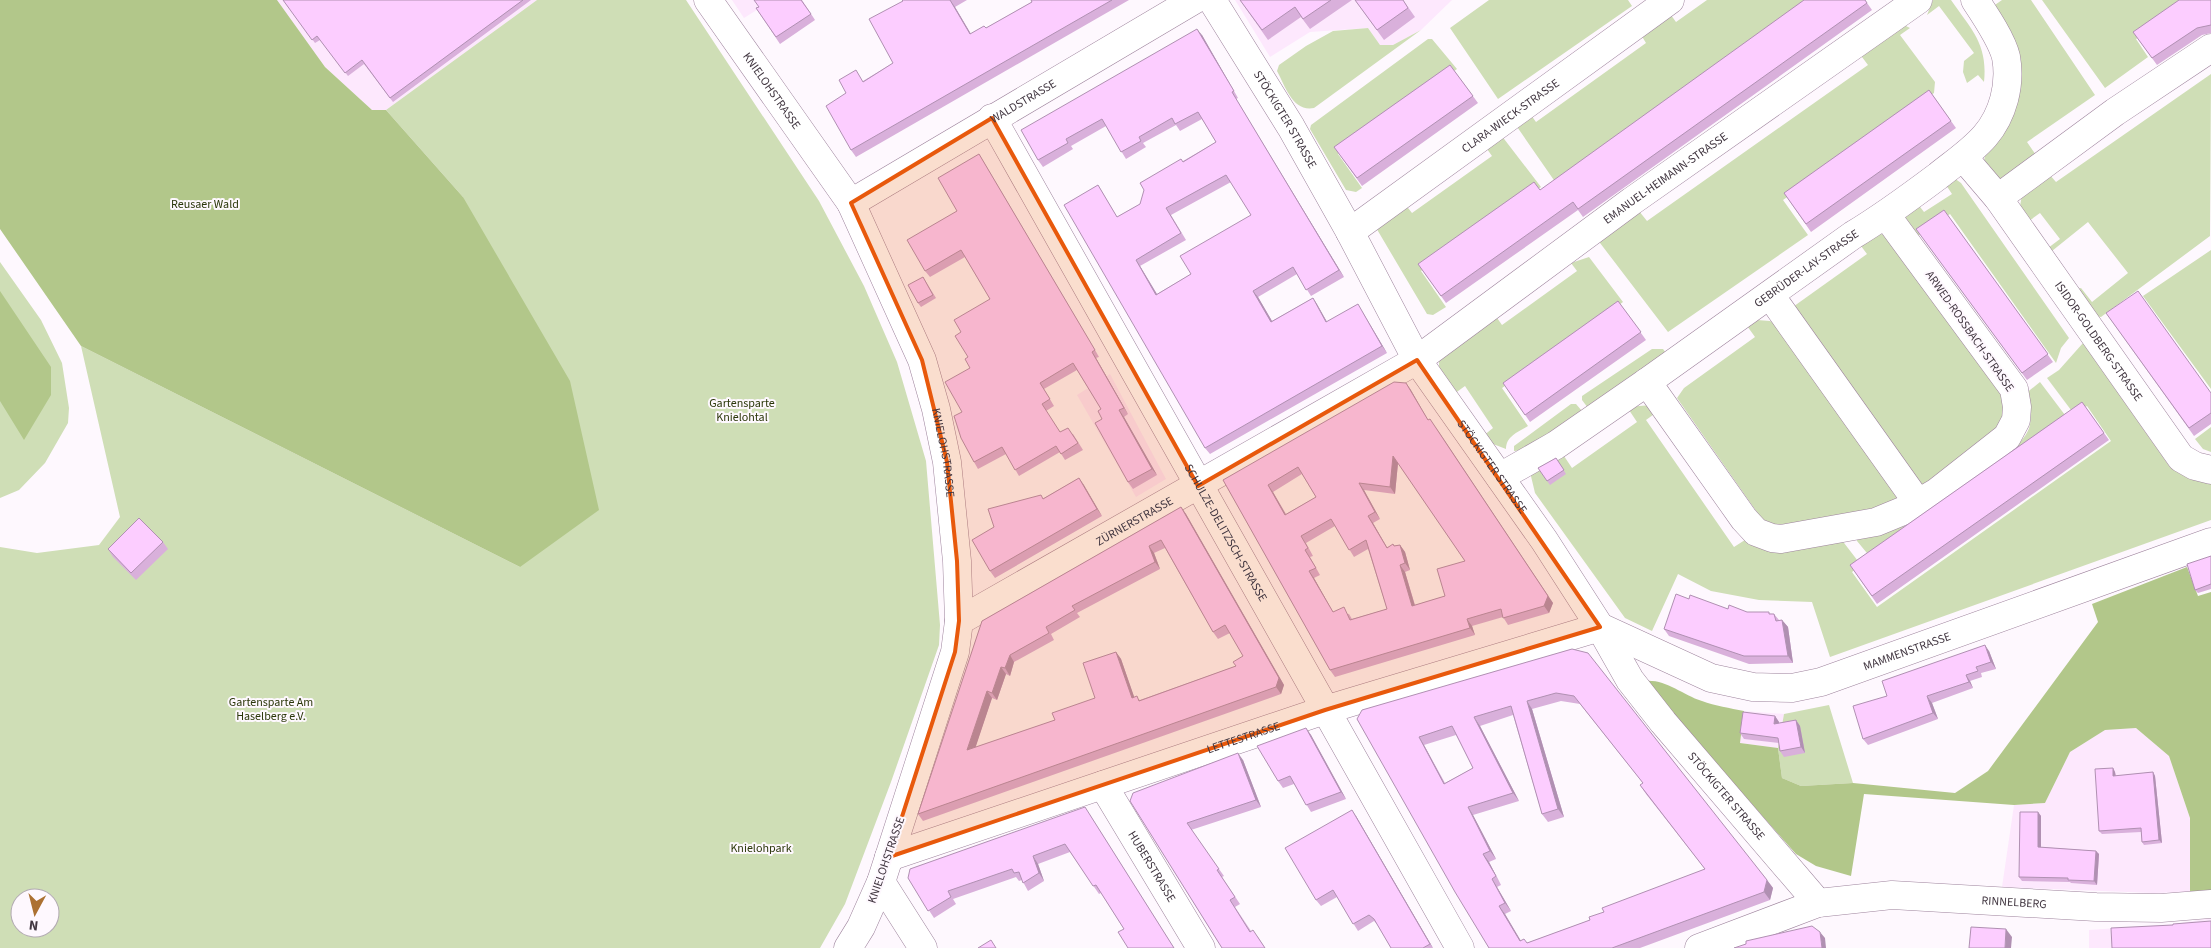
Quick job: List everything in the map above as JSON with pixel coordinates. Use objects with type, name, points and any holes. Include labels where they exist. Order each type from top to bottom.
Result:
[{"type":"street","name":"KNIELOHSTRASSE","points":[[708,0],[851,203],[919,352],[936,409],[947,462],[957,561],[958,621],[954,652],[885,870],[861,927],[848,948]]},
{"type":"street","name":"WALDSTRASSE","points":[[851,203],[1194,0]]},
{"type":"street","name":"STÖCKIGTER STRASSE","points":[[1212,0],[1291,127],[1350,232],[1416,360],[1500,477],[1600,628],[1630,680],[1663,722],[1818,903]]},
{"type":"street","name":"CLARA-WIECK-STRASSE","points":[[1350,232],[1670,0]]},
{"type":"street","name":"GEBRÜDER-LAY-STRASSE","points":[[1500,477],[1556,445],[1853,235],[1886,215],[1962,157],[1985,136],[1998,116],[2008,75],[2005,56],[1975,0]]},
{"type":"street","name":"EMANUEL-HEIMANN-STRASSE","points":[[1416,360],[1632,202],[1912,4]]},
{"type":"street","points":[[1998,198],[2115,112],[2211,48]]},
{"type":"street","name":"SCHULZE-DELITZSCH-STRASSE","points":[[992,118],[1460,948]]},
{"type":"street","name":"ISIDOR-GOLDBERG-STRASSE","points":[[1962,157],[1998,198],[2181,458],[2195,466],[2211,470]]},
{"type":"street","name":"ARWED-ROSSBACH-STRASSE","points":[[1647,382],[1744,519],[1756,532],[1763,536],[1772,538],[1793,537],[1876,522],[1937,492],[2008,437],[2016,420],[2017,407],[2014,389],[1886,215]]},
{"type":"street","points":[[1770,295],[1918,503]]},
{"type":"street","name":"ZÜRNERSTRASSE","points":[[958,621],[1198,486],[1416,360]]},
{"type":"street","name":"MAMMENSTRASSE","points":[[1600,628],[1711,678],[1754,687],[1792,688],[1821,682],[2211,542]]},
{"type":"street","name":"LETTESTRASSE","points":[[885,870],[1103,785],[1325,710],[1600,628]]},
{"type":"street","name":"HUBERSTRASSE","points":[[1103,785],[1201,948]]},
{"type":"street","points":[[885,870],[923,948]]},
{"type":"street","name":"RINNELBERG","points":[[1699,948],[1818,903],[1892,895],[2096,907],[2161,908],[2211,904]]},
{"type":"highlighted area","points":[[992,118],[1198,486],[1417,360],[1600,627],[1325,710],[889,857],[955,652],[959,621],[957,561],[947,462],[922,360],[851,203]]},
{"type":"shaded area","points":[[277,0],[537,0],[386,110],[372,110],[325,67]]},
{"type":"shaded area","points":[[732,0],[773,0],[744,18]]},
{"type":"shaded area","points":[[1235,0],[1452,0],[1421,30],[1393,45],[1380,45],[1368,28],[1310,32],[1270,57]]},
{"type":"shaded area","points":[[1110,374],[1166,479],[1136,497],[1077,395]]},
{"type":"shaded area","points":[[1744,711],[1784,714],[1778,748],[1740,743]]},
{"type":"shaded area","points":[[2136,728],[2169,756],[2190,818],[2190,892],[2153,893],[2002,887],[2014,805],[2045,803],[2070,752],[2105,730]]},
{"type":"shaded area","points":[[2211,918],[2211,948],[2089,948],[2089,930],[2175,924]]},
{"type":"green space","name":"Reusaer Wald","points":[[0,0],[277,0],[325,67],[372,110],[386,110],[463,197],[570,381],[599,510],[520,567],[81,346],[0,229]]},
{"type":"green space","points":[[537,0],[686,0],[819,201],[864,286],[897,362],[926,461],[940,625],[939,645],[891,782],[845,904],[820,948],[0,948],[0,547],[37,553],[99,545],[120,517],[81,346],[520,567],[463,197],[386,110]]},
{"type":"green space","points":[[1489,0],[1628,0],[1632,6],[1498,99],[1450,28]]},
{"type":"green space","points":[[1707,0],[1817,0],[1558,186],[1513,121],[1528,111],[1536,122],[1646,43],[1638,30],[1668,11],[1676,22]]},
{"type":"green space","points":[[1933,0],[1951,0],[1977,38],[1981,47],[1985,69],[1984,82],[1978,75],[1967,83],[1963,72],[1964,61],[1974,53],[1939,6],[1927,15]]},
{"type":"green space","points":[[2002,0],[2031,0],[2095,95],[2027,142],[2038,158],[2010,177],[1999,180],[1984,161],[1986,150],[2005,125],[1992,7]]},
{"type":"green space","points":[[2042,0],[2191,0],[2136,39],[2148,57],[2105,88]]},
{"type":"green space","points":[[1904,25],[1910,28],[1900,35],[1935,82],[1934,93],[1783,200],[1808,235],[1668,332],[1597,239],[1639,211],[1647,221],[1868,65],[1859,53]]},
{"type":"green space","points":[[1368,28],[1380,45],[1393,45],[1421,30],[1314,108],[1307,108],[1295,103],[1277,71],[1279,65],[1306,46],[1333,31]]},
{"type":"green space","points":[[1428,39],[1432,39],[1457,69],[1338,154],[1362,188],[1356,192],[1346,190],[1310,129],[1311,125]]},
{"type":"green space","points":[[2211,74],[2210,236],[2101,317],[2094,316],[2071,290],[2081,288],[2092,302],[2128,273],[2088,222],[2052,251],[2060,261],[2054,263],[2044,251],[2060,239],[2040,213],[2025,224],[2019,213],[2022,194],[2049,174],[2056,182]]},
{"type":"green space","points":[[1498,131],[1541,187],[1421,271],[1446,307],[1433,315],[1427,314],[1375,226],[1401,199],[1412,213],[1492,156],[1482,142]]},
{"type":"green space","points":[[1954,178],[1961,183],[2069,338],[2061,348],[2056,363],[1950,214],[1915,238],[1905,221],[1907,212],[1917,203],[1924,212],[1952,194],[1944,182]]},
{"type":"green space","points":[[1879,233],[1897,241],[2005,390],[2009,423],[1921,492],[1790,309],[1867,254],[1858,242]]},
{"type":"green space","points":[[2211,250],[2211,389],[2143,296]]},
{"type":"green space","points":[[1589,257],[1623,302],[1502,388],[1528,426],[1510,438],[1506,449],[1493,444],[1483,436],[1493,428],[1465,386],[1454,394],[1439,371],[1439,359],[1495,315],[1502,325],[1577,271],[1571,263]]},
{"type":"green space","points":[[0,262],[41,320],[62,363],[69,408],[68,423],[45,463],[19,490],[0,498]]},
{"type":"green space","points":[[0,291],[51,367],[51,395],[24,440],[0,401]]},
{"type":"green space","points":[[1757,320],[1770,321],[1780,327],[1905,504],[1768,528],[1677,398],[1684,388],[1755,337],[1745,323]]},
{"type":"green space","points":[[2083,343],[2170,467],[2190,478],[2211,482],[2211,520],[1830,657],[1812,602],[1759,600],[1711,591],[1678,574],[1652,631],[1625,618],[1535,493],[1530,472],[1562,453],[1572,468],[1637,422],[1627,407],[1652,405],[1657,412],[1646,420],[1734,547],[1748,538],[1841,539],[1861,565],[1852,572],[1877,607],[2111,441],[2087,406],[2074,414],[2047,378],[2059,370]]},
{"type":"green space","points":[[1652,349],[1663,349],[1666,353],[1588,408],[1582,400],[1582,396]]},
{"type":"green space","points":[[2040,382],[2068,419],[2022,451],[2017,445],[2027,433],[2030,421],[2025,394]]},
{"type":"green space","points":[[1571,404],[1576,404],[1582,411],[1524,450],[1514,451],[1514,446]]},
{"type":"green space","points":[[2211,427],[2211,452],[2203,449],[2195,439]]},
{"type":"green space","points":[[1907,517],[1916,526],[1871,558],[1857,541],[1856,535]]},
{"type":"green space","points":[[2187,567],[2198,596],[2211,592],[2211,897],[2190,892],[2190,818],[2169,756],[2136,728],[2105,730],[2070,752],[2045,803],[2014,805],[1864,794],[1851,876],[1816,866],[1796,854],[1643,681],[1666,684],[1707,703],[1744,711],[1740,743],[1778,748],[1782,778],[1801,786],[1853,783],[1955,793],[1988,771],[2098,622],[2092,604]]},
{"type":"green space","points":[[1829,705],[1853,783],[1801,786],[1782,778],[1778,748],[1784,714]]},
{"type":"building","points":[[283,0],[523,0],[390,98],[362,60],[345,73],[317,36],[312,40]]},
{"type":"building","points":[[754,0],[801,0],[811,14],[776,37],[756,8],[759,7]]},
{"type":"building","points":[[902,0],[950,0],[970,34],[984,26],[986,28],[1032,2],[1031,0],[1112,0],[851,150],[826,106],[846,93],[839,80],[856,70],[863,82],[893,63],[869,19]]},
{"type":"building","points":[[1240,0],[1331,0],[1303,19],[1295,7],[1262,30]]},
{"type":"building","points":[[1355,0],[1403,0],[1408,8],[1377,30]]},
{"type":"building","points":[[1804,0],[1865,0],[1867,3],[1578,209],[1573,202],[1441,296],[1418,264],[1534,182],[1540,190]]},
{"type":"building","points":[[2179,0],[2211,0],[2211,25],[2197,28],[2152,58],[2133,32]]},
{"type":"building","points":[[1197,29],[1234,91],[1232,92],[1339,270],[1306,290],[1293,267],[1253,291],[1271,322],[1313,298],[1326,322],[1358,304],[1382,346],[1205,448],[1064,205],[1098,185],[1117,217],[1140,204],[1144,190],[1140,183],[1181,159],[1183,162],[1216,142],[1198,112],[1175,124],[1172,118],[1139,137],[1141,141],[1121,152],[1102,119],[1066,139],[1068,143],[1038,160],[1021,130]],"holes":[[[1226,175],[1251,215],[1180,256],[1191,274],[1156,295],[1136,260],[1181,233],[1166,208]]]},
{"type":"building","points":[[1450,65],[1473,96],[1357,178],[1334,147]]},
{"type":"building","points":[[1929,90],[1951,121],[1806,224],[1784,193]]},
{"type":"building","points":[[979,154],[1095,350],[1092,352],[1124,408],[1119,410],[1152,469],[1128,482],[1095,423],[1102,419],[1098,411],[1101,409],[1073,363],[1040,383],[1050,399],[1042,404],[1060,432],[1068,428],[1078,443],[1061,454],[1056,446],[1015,470],[1002,447],[974,462],[961,438],[954,416],[962,412],[945,382],[970,368],[965,359],[968,357],[955,336],[961,332],[954,320],[990,299],[961,250],[925,271],[907,240],[957,211],[938,178]]},
{"type":"building","points":[[1944,210],[2048,354],[2022,373],[1916,229]]},
{"type":"building","points":[[923,277],[933,295],[918,303],[908,285]]},
{"type":"building","points":[[2138,291],[2211,393],[2211,413],[2189,428],[2106,313]]},
{"type":"building","points":[[1618,301],[1641,332],[1525,415],[1503,383]]},
{"type":"building","points":[[1394,382],[1406,383],[1428,420],[1430,419],[1548,596],[1544,606],[1503,618],[1501,609],[1467,619],[1470,628],[1330,670],[1223,480]],"holes":[[[1393,456],[1465,561],[1437,569],[1445,596],[1412,606],[1400,565],[1405,563],[1400,545],[1394,546],[1393,544],[1387,548],[1368,516],[1375,512],[1359,483],[1390,487]],[[1298,467],[1316,497],[1285,515],[1268,485]],[[1331,519],[1349,550],[1366,540],[1387,609],[1350,620],[1344,607],[1333,612],[1309,571],[1316,568],[1305,550],[1308,548],[1301,536]]]},
{"type":"building","points":[[2082,402],[2104,433],[1872,596],[1850,565]]},
{"type":"building","points":[[1556,458],[1564,470],[1547,481],[1538,468]]},
{"type":"building","points":[[1079,478],[1097,509],[990,571],[972,540],[994,527],[988,509],[1041,495],[1043,499]]},
{"type":"building","points":[[1181,507],[1279,678],[1276,687],[918,814],[982,621]],"holes":[[[1161,540],[1213,632],[1225,625],[1243,656],[1233,662],[1236,666],[1139,701],[1137,696],[1132,698],[1116,652],[1083,663],[1095,698],[1052,713],[1055,720],[967,750],[987,691],[992,693],[1001,667],[1005,668],[1010,655],[1049,633],[1046,627],[1075,610],[1072,606],[1155,562],[1149,546]]]},
{"type":"building","points":[[139,518],[163,542],[131,573],[108,549]]},
{"type":"building","points":[[2211,556],[2211,584],[2195,590],[2187,564]]},
{"type":"building","points":[[1676,594],[1689,599],[1690,595],[1728,609],[1729,605],[1747,612],[1769,612],[1769,614],[1774,614],[1776,621],[1782,620],[1788,656],[1744,656],[1664,629]]},
{"type":"building","points":[[1985,645],[1991,662],[1976,667],[1978,671],[1966,675],[1969,682],[1927,696],[1933,713],[1863,739],[1853,706],[1887,696],[1882,681]]},
{"type":"building","points":[[1572,649],[1588,653],[1767,880],[1764,892],[1612,948],[1489,948],[1357,719],[1362,710]],"holes":[[[1556,693],[1574,696],[1643,783],[1640,785],[1705,869],[1602,908],[1604,912],[1589,917],[1590,920],[1527,943],[1524,939],[1520,941],[1499,906],[1505,903],[1492,879],[1496,876],[1483,854],[1490,851],[1468,807],[1513,793],[1474,717],[1511,706],[1542,814],[1558,809],[1527,701]],[[1452,726],[1473,768],[1444,784],[1419,737]]]},
{"type":"building","points":[[1743,712],[1775,716],[1774,724],[1796,720],[1801,747],[1780,751],[1778,738],[1740,733]]},
{"type":"building","points":[[1306,728],[1341,792],[1306,805],[1290,776],[1278,781],[1257,746]]},
{"type":"building","points":[[1238,753],[1256,800],[1187,823],[1219,869],[1217,870],[1235,897],[1230,900],[1250,932],[1253,930],[1265,948],[1222,948],[1130,801],[1133,793]]},
{"type":"building","points":[[2113,768],[2113,776],[2153,772],[2159,840],[2142,842],[2141,828],[2099,831],[2095,769]]},
{"type":"building","points":[[1085,807],[1174,948],[1128,948],[1118,932],[1124,929],[1096,885],[1093,886],[1065,844],[1033,856],[1039,873],[1023,883],[1019,872],[1014,873],[1012,869],[948,891],[951,897],[928,911],[908,878],[910,869]]},
{"type":"building","points":[[1352,810],[1430,944],[1423,948],[1391,948],[1374,919],[1369,915],[1353,924],[1333,890],[1316,900],[1285,848]]},
{"type":"building","points":[[2020,812],[2038,812],[2038,847],[2096,851],[2094,881],[2068,880],[2068,878],[2019,877]]},
{"type":"building","points":[[2211,921],[2211,948],[2112,948],[2111,928]]},
{"type":"building","points":[[1812,926],[1820,932],[1822,948],[1734,948],[1746,944],[1746,941]]},
{"type":"building","points":[[1971,927],[2006,929],[2005,948],[1969,948]]},
{"type":"building","points":[[991,940],[996,948],[978,948]]},
{"type":"park label","name":"Gartensparte Knielohtal","points":[[742,410]]},
{"type":"park label","name":"Gartensparte Am Haselberg e.V.","points":[[271,709]]},
{"type":"park label","name":"Knielohpark","points":[[761,848]]}]
